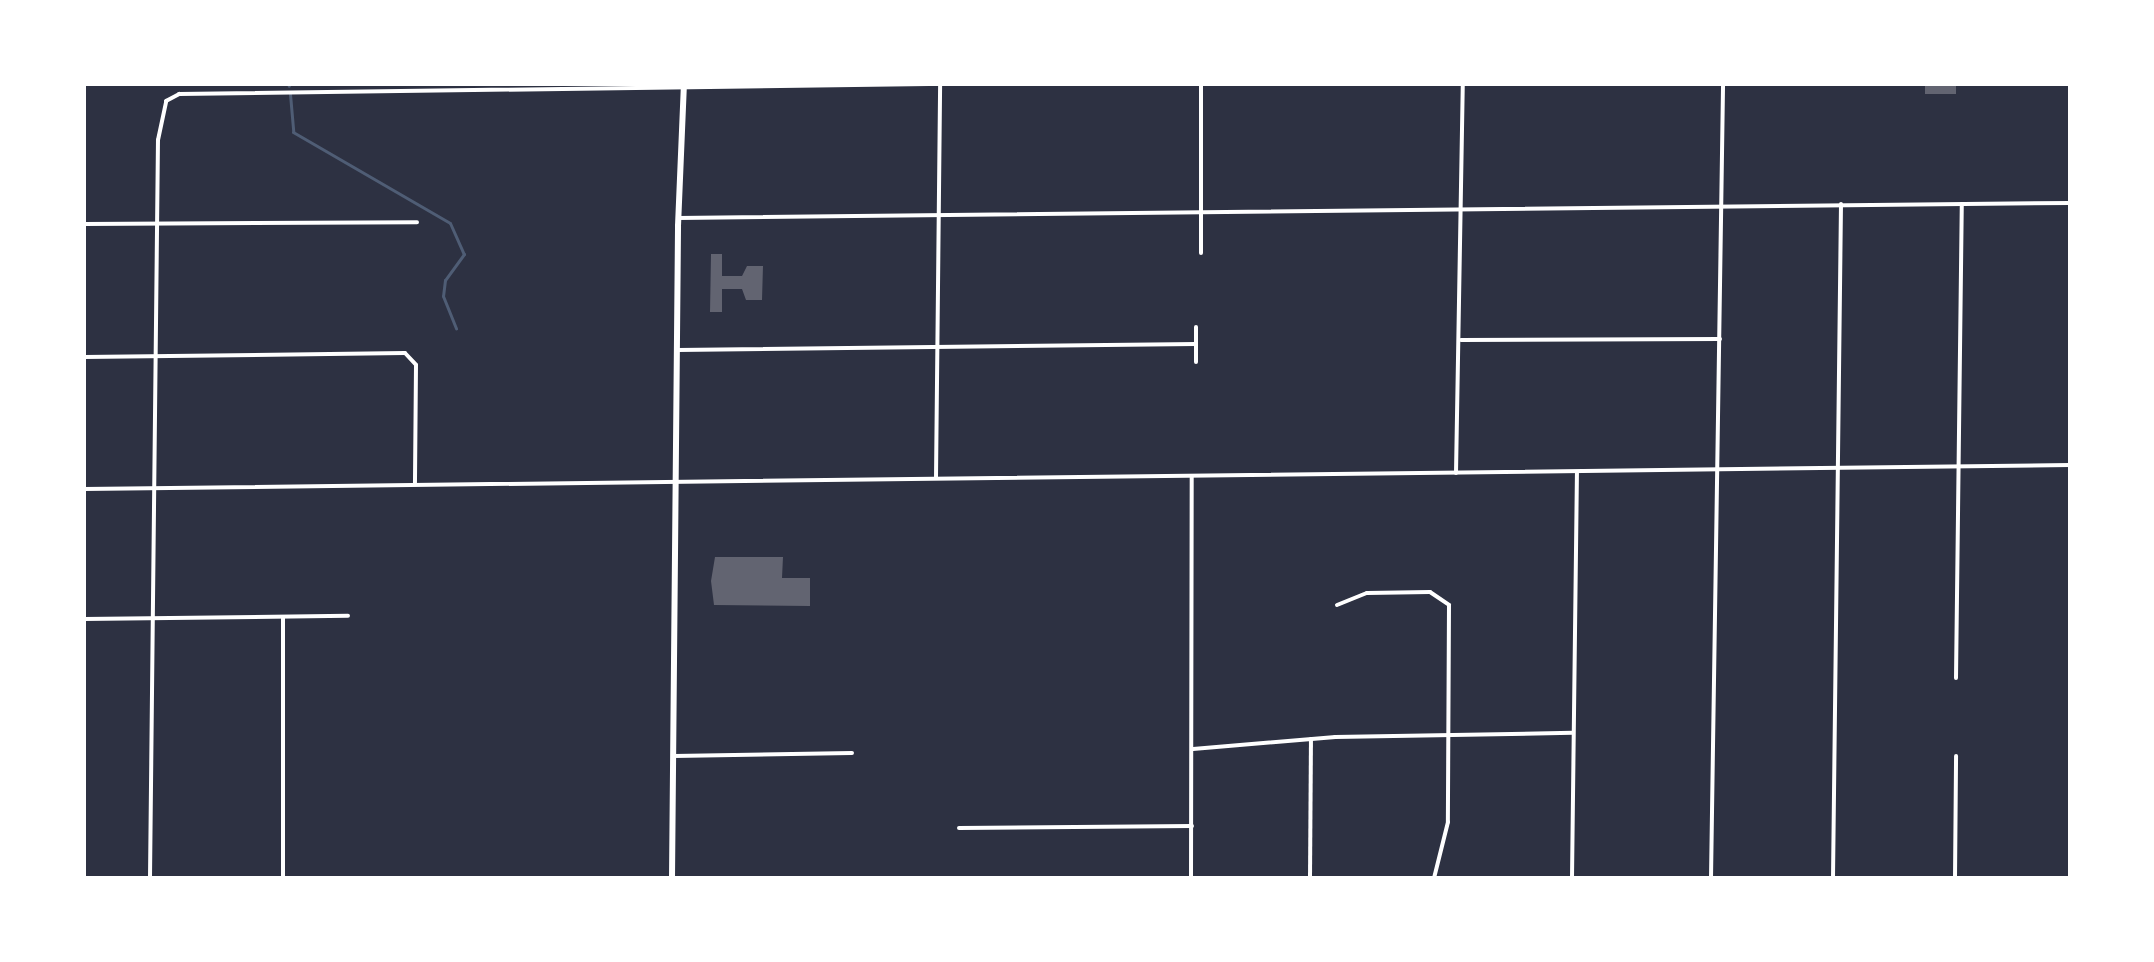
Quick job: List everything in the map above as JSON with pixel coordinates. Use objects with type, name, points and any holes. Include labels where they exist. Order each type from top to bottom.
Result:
[{"type":"main road","points":[[672,878],[678,218],[683,85]]},
{"type":"street","points":[[421,84],[421,91]]},
{"type":"street","points":[[150,878],[159,115],[166,101],[179,94],[929,84]]},
{"type":"street","points":[[936,478],[940,84]]},
{"type":"street","points":[[1201,84],[1201,253]]},
{"type":"street","points":[[1456,473],[1461,340],[1463,84]]},
{"type":"street","points":[[1711,878],[1723,84]]},
{"type":"street","points":[[1956,678],[1962,203]]},
{"type":"street","points":[[678,218],[2070,203]]},
{"type":"street","points":[[1833,878],[1841,204]]},
{"type":"street","points":[[84,224],[417,222]]},
{"type":"street","points":[[1196,327],[1196,362]]},
{"type":"street","points":[[1461,340],[1720,339]]},
{"type":"street","points":[[677,350],[1196,344]]},
{"type":"street","points":[[84,357],[405,353],[413,359],[415,484]]},
{"type":"street","points":[[84,489],[2070,465]]},
{"type":"street","points":[[1572,878],[1577,471]]},
{"type":"street","points":[[1191,878],[1192,476]]},
{"type":"street","points":[[1337,605],[1378,592],[1430,592],[1445,598],[1451,613],[1448,822],[1434,878]]},
{"type":"street","points":[[84,619],[348,616]]},
{"type":"street","points":[[283,617],[283,878]]},
{"type":"street","points":[[1193,749],[1311,739],[1573,733]]},
{"type":"street","points":[[1310,878],[1311,739]]},
{"type":"street","points":[[674,756],[852,753]]},
{"type":"street","points":[[1955,878],[1956,756]]},
{"type":"street","points":[[959,828],[1192,826]]},
{"type":"building","points":[[1925,84],[1956,84],[1956,94],[1925,94]]},
{"type":"building","points":[[711,254],[722,254],[722,276],[742,276],[747,266],[763,266],[762,300],[746,300],[742,289],[722,289],[722,312],[710,312]]},
{"type":"building","points":[[715,557],[783,557],[782,578],[810,578],[810,606],[714,605],[711,581]]},
{"type":"waterway","points":[[290,94],[293,132],[450,223],[464,254],[445,280],[443,296],[456,329]]}]
